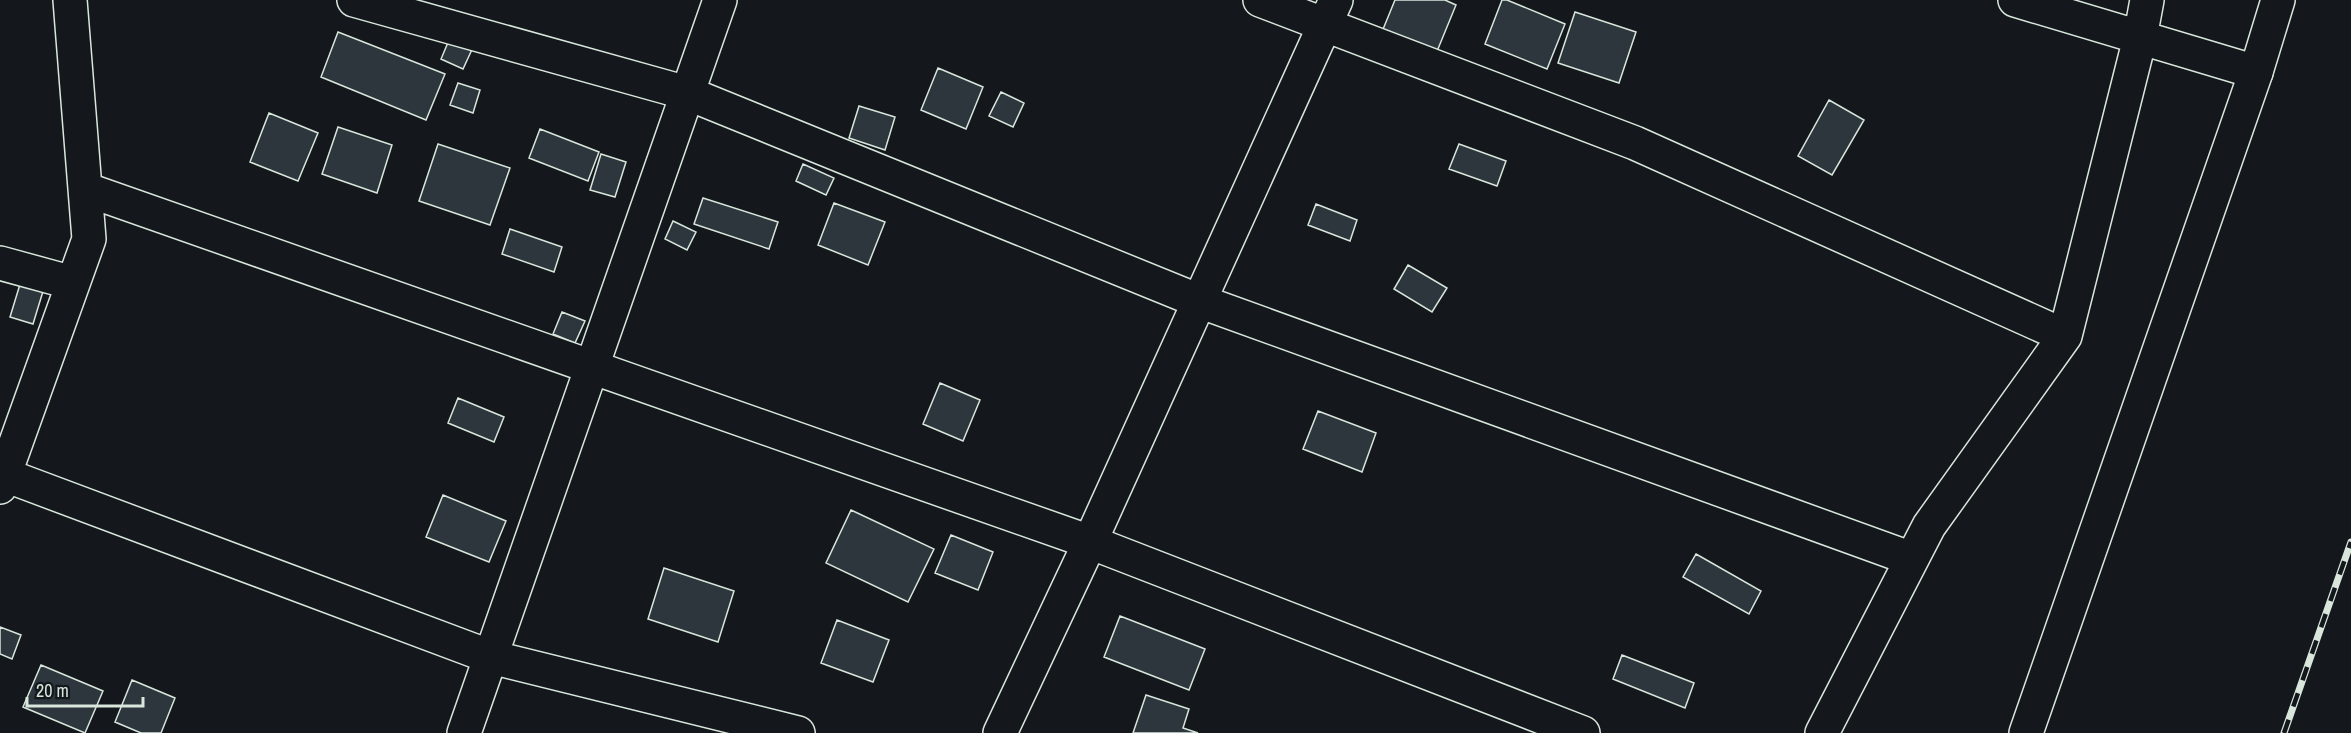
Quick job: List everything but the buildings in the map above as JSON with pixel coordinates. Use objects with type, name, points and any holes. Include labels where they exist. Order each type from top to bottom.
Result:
[{"type":"street","points":[[70,0],[89,239],[2,481],[491,657],[798,733]]},
{"type":"street","points":[[354,0],[687,93],[1199,301],[1912,559]]},
{"type":"street","points":[[464,733],[720,0]]},
{"type":"street","points":[[1260,0],[1330,12],[1635,143],[2066,336]]},
{"type":"street","points":[[2015,0],[2256,72]]},
{"type":"street","points":[[1822,733],[1929,526],[2066,336],[2140,38],[2147,0]]},
{"type":"street","points":[[2026,733],[2256,72],[2278,0]]},
{"type":"street","points":[[1000,733],[1090,542],[1330,12]]},
{"type":"street","points":[[85,189],[1090,542],[1583,733]]},
{"type":"street","points":[[0,263],[73,284]]},
{"type":"railway","points":[[2284,733],[2351,542]]}]
